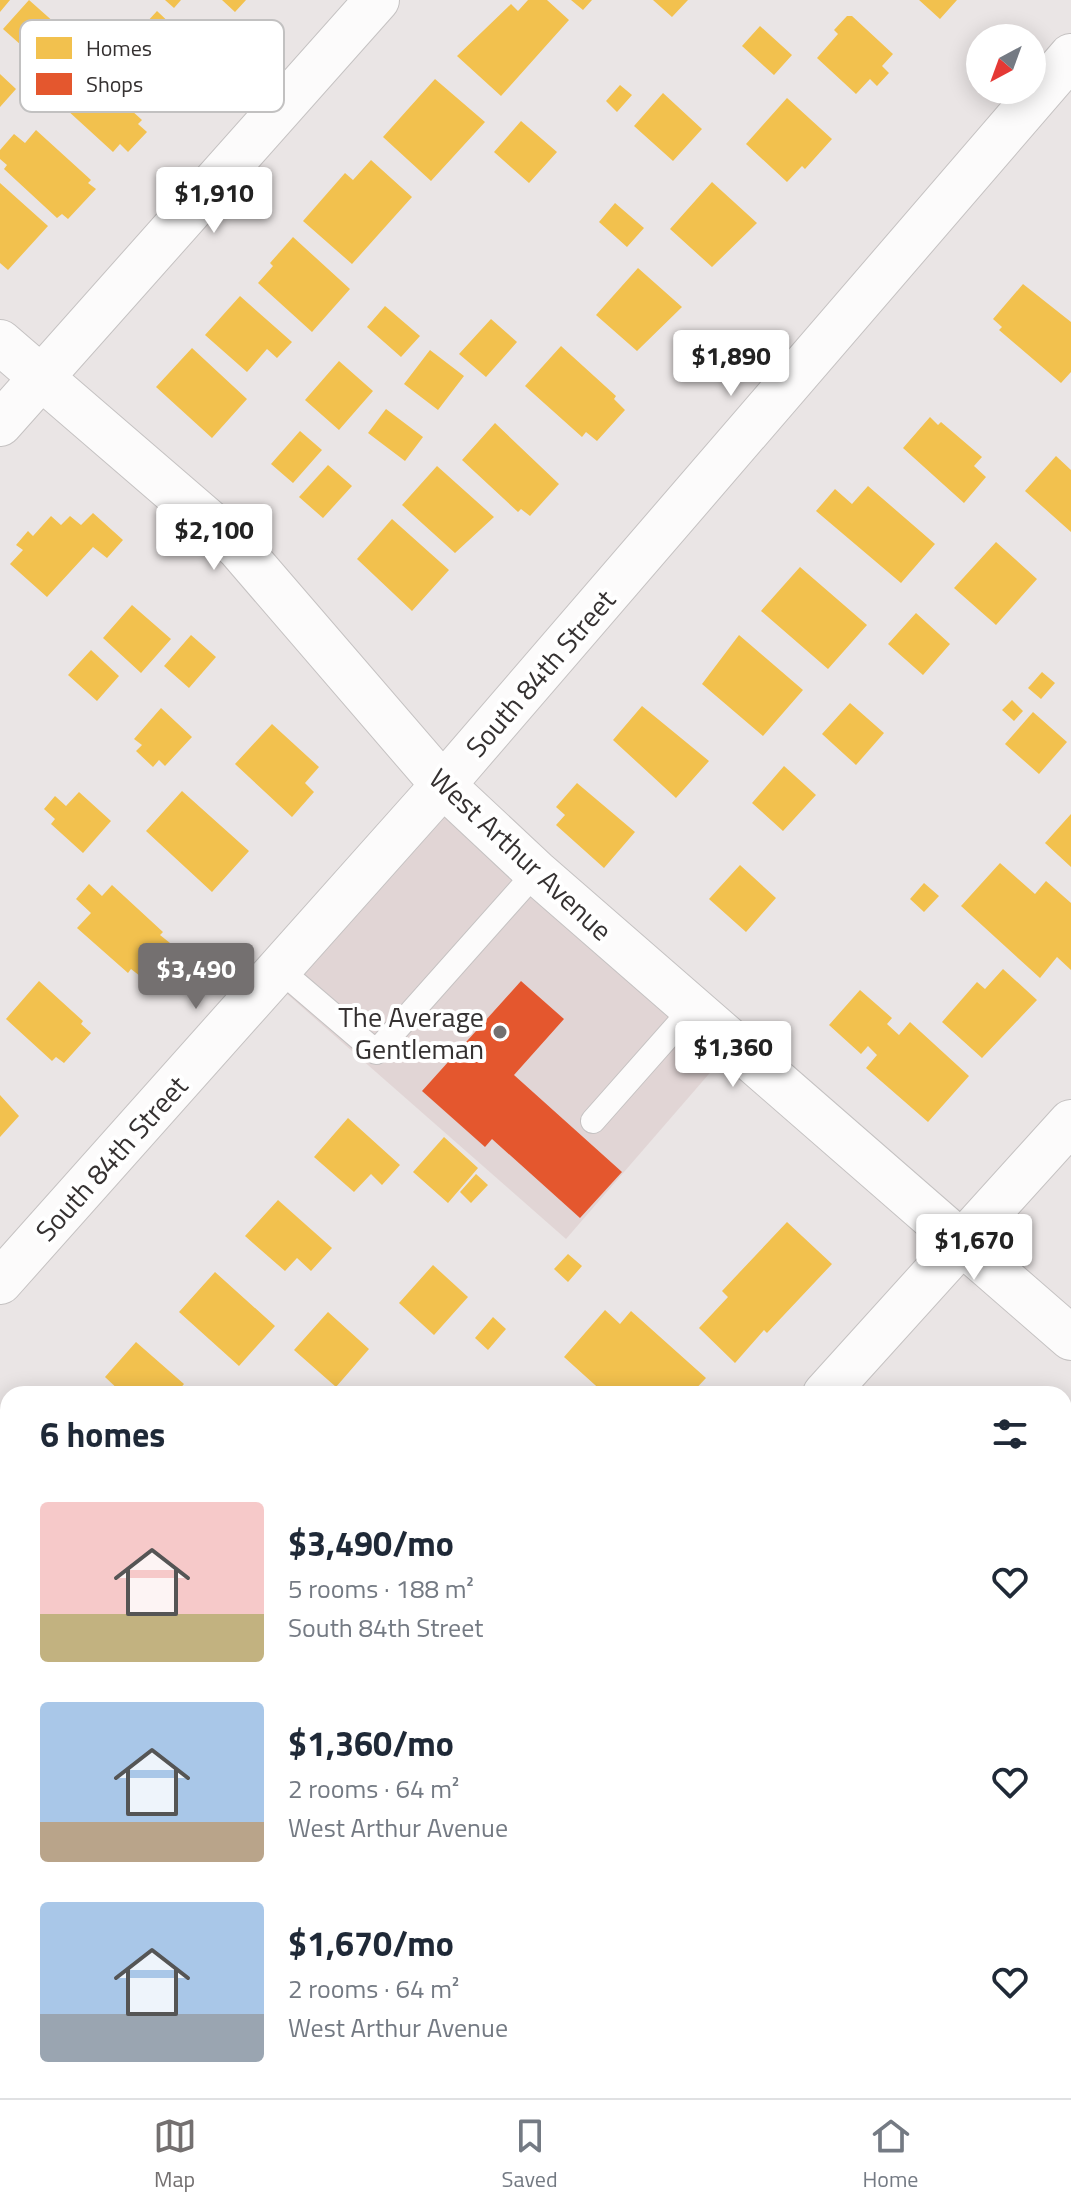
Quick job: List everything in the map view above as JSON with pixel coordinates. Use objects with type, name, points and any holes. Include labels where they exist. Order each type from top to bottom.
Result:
[{"type":"street","points":[[284,105],[377,0]]},
{"type":"street","name":"South 84th Street","points":[[0,1282],[443,785],[1071,56]]},
{"type":"street","points":[[0,424],[277,112]]},
{"type":"street","name":"West Arthur Avenue","points":[[0,342],[238,547],[443,785],[536,872],[1071,1338]]},
{"type":"street","points":[[832,1386],[1071,1122]]},
{"type":"lane","points":[[279,969],[376,1052],[536,872]]},
{"type":"lane","points":[[593,1121],[692,1009]]},
{"type":"shaded area","points":[[443,785],[734,1045],[566,1239],[270,979]]},
{"type":"building: Homes","points":[[0,0],[10,0],[0,12]]},
{"type":"building: Homes","points":[[29,0],[52,20],[20,20],[20,44],[3,29]]},
{"type":"building: Homes","points":[[165,0],[181,0],[174,8]]},
{"type":"building: Homes","points":[[222,0],[246,0],[235,12]]},
{"type":"building: Homes","points":[[528,0],[547,0],[569,20],[501,96],[457,56],[511,4],[518,11]]},
{"type":"building: Homes","points":[[571,0],[592,0],[583,10]]},
{"type":"building: Homes","points":[[653,0],[688,0],[672,17]]},
{"type":"building: Homes","points":[[919,0],[957,0],[940,19]]},
{"type":"building: Homes","points":[[157,11],[167,20],[149,20]]},
{"type":"building: Homes","points":[[847,16],[852,16],[893,54],[882,66],[889,73],[877,86],[870,79],[856,94],[817,58],[838,34],[834,30]]},
{"type":"building: Homes","points":[[760,26],[792,55],[774,75],[742,46]]},
{"type":"building: Homes","points":[[0,74],[16,89],[0,107]]},
{"type":"building: Homes","points":[[435,79],[485,122],[431,181],[383,137]]},
{"type":"building: Homes","points":[[620,85],[632,95],[617,112],[606,101]]},
{"type":"building: Homes","points":[[663,93],[702,129],[673,161],[634,126]]},
{"type":"building: Homes","points":[[787,98],[832,139],[805,169],[802,166],[787,182],[746,144]]},
{"type":"building: Homes","points":[[69,112],[133,112],[142,120],[138,124],[147,132],[128,152],[120,144],[113,152]]},
{"type":"building: Homes","points":[[521,121],[557,152],[529,183],[494,152]]},
{"type":"building: Homes","points":[[36,130],[91,180],[88,183],[96,189],[68,219],[62,214],[57,218],[4,169],[7,165],[0,159],[0,150],[14,134],[25,143]]},
{"type":"building: Homes","points":[[371,160],[412,197],[352,264],[303,221],[345,173],[353,180]]},
{"type":"building: Homes","points":[[712,182],[757,223],[712,267],[670,229]]},
{"type":"building: Homes","points":[[0,183],[48,226],[8,270],[0,263]]},
{"type":"building: Homes","points":[[615,203],[644,228],[627,247],[599,222]]},
{"type":"building: Homes","points":[[293,237],[350,289],[312,332],[258,283],[273,266],[270,263]]},
{"type":"building: Homes","points":[[638,268],[682,307],[637,351],[596,315]]},
{"type":"building: Homes","points":[[1023,284],[1071,322],[1071,372],[1061,383],[999,330],[1002,327],[993,319]]},
{"type":"building: Homes","points":[[240,296],[292,342],[277,358],[267,349],[247,372],[205,335]]},
{"type":"building: Homes","points":[[385,306],[420,336],[401,357],[367,327]]},
{"type":"building: Homes","points":[[491,319],[517,342],[486,377],[459,354]]},
{"type":"building: Homes","points":[[561,346],[616,396],[614,399],[625,410],[597,441],[586,432],[582,437],[525,386]]},
{"type":"building: Homes","points":[[192,348],[247,399],[212,438],[156,387]]},
{"type":"building: Homes","points":[[430,350],[464,376],[438,410],[404,384]]},
{"type":"building: Homes","points":[[339,361],[373,391],[339,430],[305,400]]},
{"type":"building: Homes","points":[[386,409],[423,437],[405,461],[368,433]]},
{"type":"building: Homes","points":[[930,417],[938,425],[941,422],[982,457],[974,466],[986,477],[964,503],[903,448]]},
{"type":"building: Homes","points":[[495,423],[559,484],[530,516],[521,509],[518,512],[462,460]]},
{"type":"building: Homes","points":[[300,431],[322,450],[293,483],[271,464]]},
{"type":"building: Homes","points":[[1056,456],[1071,470],[1071,532],[1025,491]]},
{"type":"building: Homes","points":[[328,465],[352,486],[323,518],[299,497]]},
{"type":"building: Homes","points":[[437,466],[494,517],[455,553],[402,505]]},
{"type":"building: Homes","points":[[868,486],[935,544],[901,583],[816,511],[835,489],[852,504]]},
{"type":"building: Homes","points":[[93,513],[123,540],[107,558],[93,547],[47,597],[10,564],[23,550],[16,545],[28,531],[33,536],[51,516],[61,525],[70,516],[81,525]]},
{"type":"building: Homes","points":[[392,519],[449,570],[412,611],[357,559]]},
{"type":"building: Homes","points":[[996,542],[1037,579],[996,625],[954,588]]},
{"type":"building: Homes","points":[[800,567],[867,625],[828,669],[761,611]]},
{"type":"building: Homes","points":[[132,605],[171,639],[141,673],[103,638]]},
{"type":"building: Homes","points":[[916,613],[950,644],[923,675],[888,644]]},
{"type":"building: Homes","points":[[191,635],[216,657],[189,688],[164,666]]},
{"type":"building: Homes","points":[[739,635],[803,690],[763,736],[702,684]]},
{"type":"building: Homes","points":[[91,650],[119,676],[97,701],[68,675]]},
{"type":"building: Homes","points":[[1042,672],[1055,683],[1041,699],[1028,688]]},
{"type":"building: Homes","points":[[1012,700],[1023,711],[1014,721],[1002,710]]},
{"type":"building: Homes","points":[[850,703],[884,733],[856,765],[822,734]]},
{"type":"building: Homes","points":[[642,706],[709,761],[676,798],[613,740]]},
{"type":"building: Homes","points":[[161,708],[192,737],[165,766],[159,760],[153,767],[136,751],[142,745],[134,739]]},
{"type":"building: Homes","points":[[1033,712],[1067,742],[1039,774],[1005,744]]},
{"type":"building: Homes","points":[[272,724],[319,767],[305,783],[314,792],[292,817],[235,764]]},
{"type":"building: Homes","points":[[784,766],[816,795],[783,831],[752,803]]},
{"type":"building: Homes","points":[[577,783],[635,832],[604,868],[556,825],[565,815],[556,807]]},
{"type":"building: Homes","points":[[182,791],[249,851],[212,892],[146,831]]},
{"type":"building: Homes","points":[[79,792],[111,821],[83,853],[51,824],[55,819],[44,809],[55,796],[66,806]]},
{"type":"building: Homes","points":[[1071,814],[1071,867],[1045,843]]},
{"type":"building: Homes","points":[[1000,863],[1035,894],[1046,881],[1071,903],[1071,970],[1057,957],[1040,978],[961,906]]},
{"type":"building: Homes","points":[[740,865],[776,898],[746,932],[709,899]]},
{"type":"building: Homes","points":[[924,883],[939,896],[924,912],[910,899]]},
{"type":"building: Homes","points":[[89,884],[102,896],[112,885],[163,932],[160,935],[170,943],[140,976],[131,969],[128,973],[77,928],[91,913],[76,899]]},
{"type":"building: Homes","points":[[1003,969],[1037,1000],[982,1058],[942,1022],[977,982],[985,989]]},
{"type":"building: Homes","points":[[39,981],[83,1021],[81,1024],[91,1033],[64,1063],[56,1057],[52,1061],[6,1019]]},
{"type":"building: Homes","points":[[860,990],[892,1018],[887,1024],[899,1035],[910,1022],[969,1076],[928,1122],[866,1068],[877,1055],[868,1046],[861,1054],[829,1025]]},
{"type":"building: Homes","points":[[0,1095],[19,1116],[0,1137]]},
{"type":"building: Homes","points":[[348,1118],[400,1165],[382,1185],[371,1174],[354,1192],[314,1157]]},
{"type":"building: Homes","points":[[444,1137],[478,1168],[448,1203],[413,1172]]},
{"type":"building: Homes","points":[[476,1174],[488,1185],[471,1203],[460,1192]]},
{"type":"building: Homes","points":[[278,1200],[332,1248],[311,1271],[297,1258],[285,1271],[245,1236]]},
{"type":"building: Homes","points":[[787,1222],[832,1264],[735,1363],[699,1328],[728,1297],[722,1291]]},
{"type":"building: Homes","points":[[568,1254],[582,1266],[568,1282],[554,1269]]},
{"type":"building: Homes","points":[[433,1265],[468,1297],[434,1335],[399,1303]]},
{"type":"building: Homes","points":[[215,1272],[275,1326],[239,1366],[179,1312]]},
{"type":"building: Homes","points":[[605,1310],[620,1324],[631,1311],[706,1378],[698,1386],[596,1386],[564,1357]]},
{"type":"building: Homes","points":[[328,1312],[369,1349],[337,1386],[294,1350]]},
{"type":"building: Homes","points":[[493,1317],[506,1329],[488,1350],[475,1338]]},
{"type":"building: Homes","points":[[136,1342],[184,1384],[115,1386],[105,1377]]},
{"type":"building: Shops","points":[[521,981],[564,1019],[514,1075],[622,1172],[580,1218],[492,1139],[485,1147],[422,1091]]},
{"type":"place","name":"The Average Gentleman","points":[[500,1032]]}]
